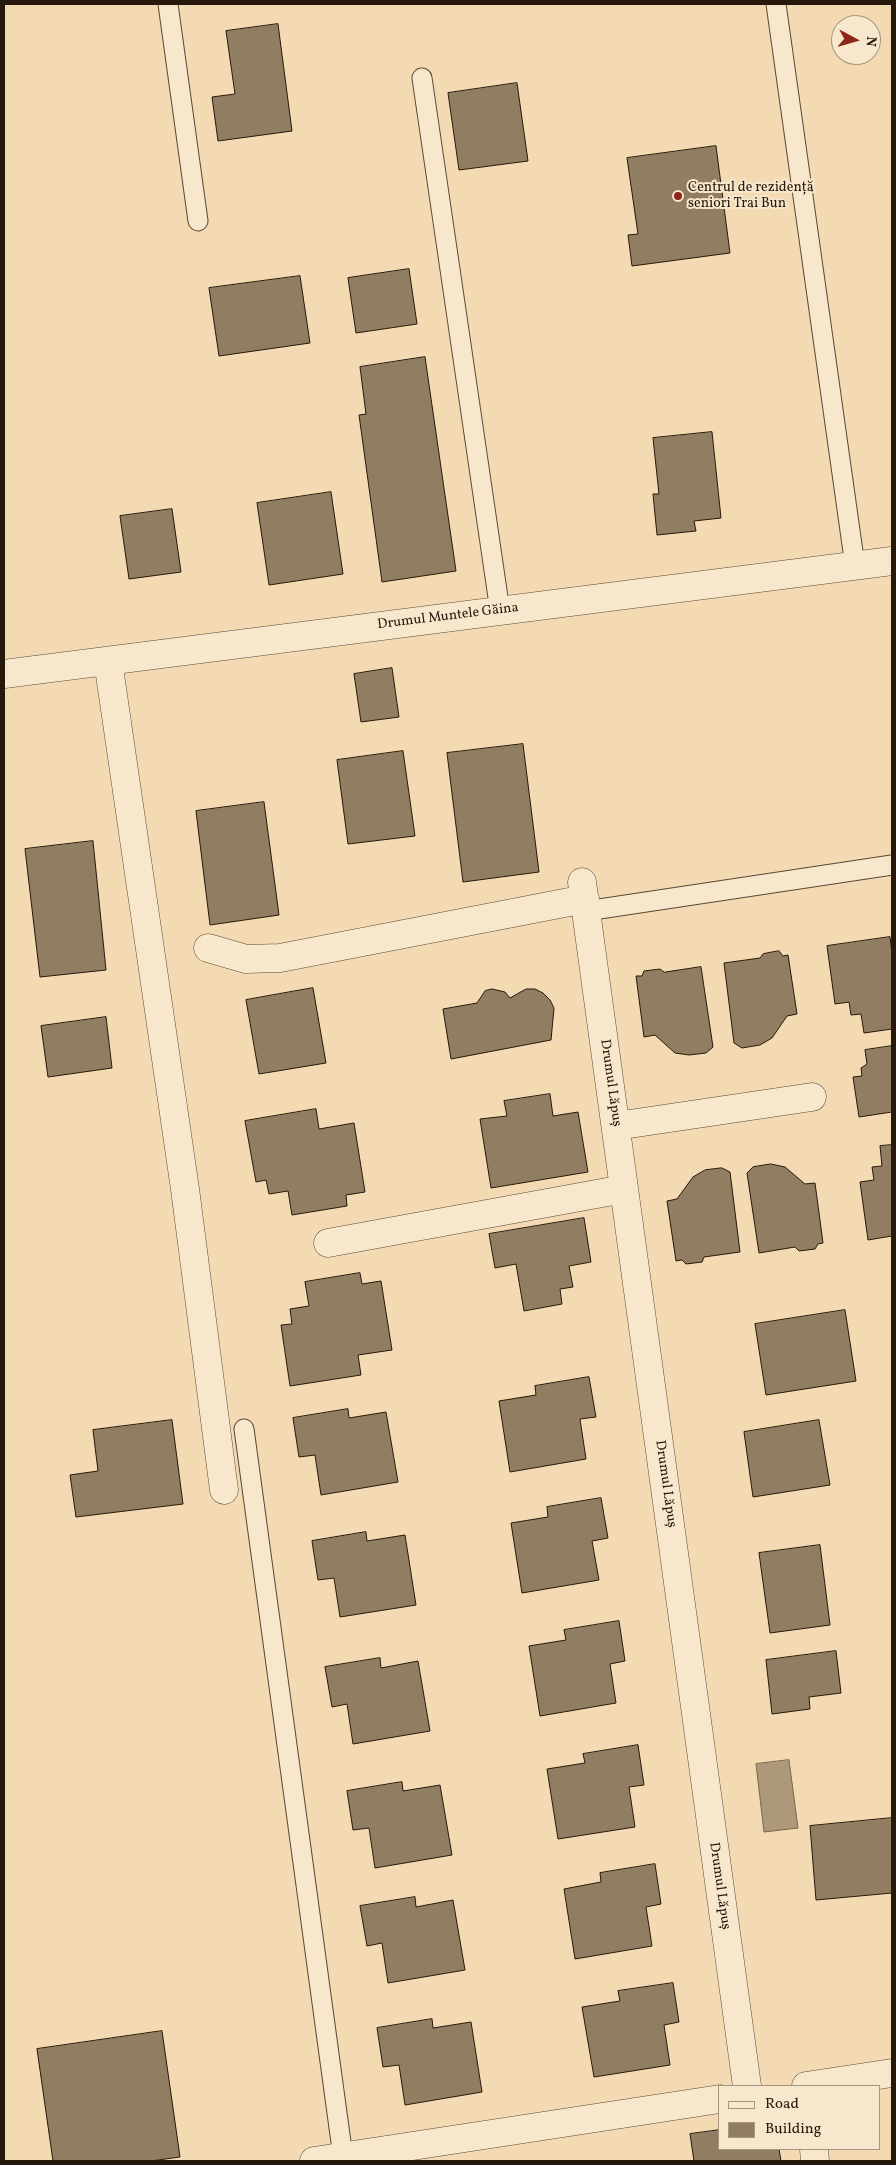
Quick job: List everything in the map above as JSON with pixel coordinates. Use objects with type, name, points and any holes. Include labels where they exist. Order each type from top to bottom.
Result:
[{"type":"street","name":"Drumul Muntele Găina","points":[[4,674],[892,561]]},
{"type":"street","points":[[108,660],[186,1199],[224,1490]]},
{"type":"street","points":[[208,948],[246,959],[280,958],[584,897]]},
{"type":"street","name":"Drumul Lăpuș","points":[[584,897],[746,2085]]},
{"type":"street","points":[[616,1126],[812,1097]]},
{"type":"street","points":[[328,1243],[624,1189]]},
{"type":"street","points":[[813,2085],[892,2074]]},
{"type":"street","points":[[314,2161],[718,2099]]},
{"type":"lane","points":[[168,4],[198,221]]},
{"type":"lane","points":[[776,4],[855,566]]},
{"type":"lane","points":[[422,78],[500,611]]},
{"type":"lane","points":[[584,897],[892,865]]},
{"type":"lane","points":[[244,1429],[343,2157]]},
{"type":"shaded area","points":[[789,1760],[798,1828],[764,1832],[756,1764]]},
{"type":"building","points":[[278,24],[292,131],[218,141],[212,97],[235,94],[226,31]]},
{"type":"building","points":[[517,83],[528,161],[459,170],[448,93]]},
{"type":"building","name":"Centrul de rezidență seniori Trai Bun","points":[[716,146],[730,253],[632,266],[628,235],[638,234],[627,158]]},
{"type":"building","points":[[409,269],[417,324],[356,333],[348,278]]},
{"type":"building","points":[[300,276],[310,343],[219,356],[209,288]]},
{"type":"building","points":[[425,357],[456,571],[382,582],[359,415],[366,414],[360,367]]},
{"type":"building","points":[[712,432],[721,518],[694,521],[696,531],[657,535],[653,494],[659,494],[653,438]]},
{"type":"building","points":[[331,492],[343,574],[269,585],[257,503]]},
{"type":"building","points":[[172,509],[181,572],[129,579],[120,516]]},
{"type":"building","points":[[392,668],[399,717],[361,722],[354,674]]},
{"type":"building","points":[[523,744],[539,872],[463,882],[447,753]]},
{"type":"building","points":[[403,751],[415,836],[348,844],[337,760]]},
{"type":"building","points":[[264,802],[279,915],[210,925],[196,811]]},
{"type":"building","points":[[93,841],[106,970],[40,977],[25,849]]},
{"type":"building","points":[[890,937],[892,954],[892,1029],[864,1033],[861,1014],[851,1015],[849,1002],[835,1004],[827,946]]},
{"type":"building","points":[[779,951],[783,956],[788,955],[797,1014],[787,1016],[772,1038],[760,1045],[742,1048],[734,1043],[724,963],[760,958],[763,954]]},
{"type":"building","points":[[701,967],[713,1047],[706,1053],[689,1055],[675,1053],[655,1035],[644,1037],[636,976],[642,976],[644,971],[660,969],[664,972]]},
{"type":"building","points":[[313,988],[326,1063],[259,1074],[246,1000]]},
{"type":"building","points":[[492,989],[505,992],[510,998],[526,989],[535,989],[543,993],[550,1000],[554,1008],[551,1040],[451,1059],[443,1009],[477,1003],[485,991]]},
{"type":"building","points":[[106,1017],[112,1068],[48,1077],[41,1026]]},
{"type":"building","points":[[892,1046],[892,1112],[859,1117],[853,1077],[862,1076],[861,1068],[867,1064],[865,1050]]},
{"type":"building","points":[[550,1094],[553,1116],[578,1112],[588,1172],[491,1188],[480,1119],[507,1116],[504,1101]]},
{"type":"building","points":[[316,1109],[319,1129],[354,1123],[365,1192],[346,1195],[347,1206],[292,1215],[288,1191],[269,1194],[266,1180],[256,1182],[245,1121]]},
{"type":"building","points":[[892,1145],[892,1236],[868,1240],[860,1182],[874,1180],[872,1167],[882,1166],[880,1146]]},
{"type":"building","points":[[771,1164],[785,1167],[805,1184],[815,1183],[823,1243],[818,1244],[815,1249],[799,1251],[795,1247],[759,1253],[747,1173],[753,1167]]},
{"type":"building","points":[[722,1168],[730,1172],[740,1252],[704,1257],[702,1262],[686,1264],[682,1260],[676,1261],[667,1201],[677,1199],[693,1177],[705,1170]]},
{"type":"building","points":[[584,1218],[591,1262],[569,1266],[573,1287],[560,1289],[562,1304],[524,1311],[516,1264],[495,1268],[489,1234]]},
{"type":"building","points":[[360,1273],[362,1284],[381,1281],[392,1350],[358,1355],[361,1375],[290,1386],[281,1325],[292,1324],[290,1309],[309,1306],[305,1282]]},
{"type":"building","points":[[845,1310],[856,1381],[766,1395],[755,1324]]},
{"type":"building","points":[[589,1377],[596,1417],[580,1419],[586,1459],[510,1472],[499,1401],[536,1395],[535,1386]]},
{"type":"building","points":[[348,1409],[349,1418],[386,1412],[398,1482],[321,1495],[315,1455],[299,1457],[293,1418]]},
{"type":"building","points":[[172,1420],[183,1504],[76,1517],[70,1475],[98,1471],[93,1430]]},
{"type":"building","points":[[819,1420],[830,1485],[753,1497],[744,1432]]},
{"type":"building","points":[[601,1498],[608,1538],[592,1541],[599,1580],[522,1593],[511,1523],[548,1517],[547,1507]]},
{"type":"building","points":[[366,1532],[367,1541],[405,1535],[416,1605],[340,1617],[334,1578],[318,1580],[312,1541]]},
{"type":"building","points":[[820,1545],[830,1625],[770,1633],[759,1553]]},
{"type":"building","points":[[619,1621],[625,1661],[610,1664],[616,1703],[540,1716],[529,1646],[566,1640],[564,1630]]},
{"type":"building","points":[[836,1651],[841,1693],[809,1697],[810,1709],[772,1714],[766,1660]]},
{"type":"building","points":[[380,1658],[381,1668],[418,1661],[430,1731],[353,1744],[347,1704],[332,1707],[325,1667]]},
{"type":"building","points":[[638,1745],[644,1785],[629,1787],[635,1827],[558,1839],[547,1769],[585,1763],[583,1754]]},
{"type":"building","points":[[402,1782],[403,1791],[440,1785],[452,1855],[375,1868],[369,1828],[353,1830],[347,1791]]},
{"type":"building","points":[[892,1818],[892,1893],[816,1900],[810,1826]]},
{"type":"building","points":[[655,1864],[661,1904],[646,1907],[652,1946],[575,1959],[564,1889],[601,1882],[600,1873]]},
{"type":"building","points":[[415,1897],[416,1907],[453,1900],[465,1970],[388,1983],[382,1943],[367,1946],[360,1906]]},
{"type":"building","points":[[673,1983],[679,2022],[664,2025],[670,2065],[594,2077],[582,2007],[620,2001],[618,1991]]},
{"type":"building","points":[[432,2019],[433,2028],[471,2022],[482,2092],[405,2105],[399,2065],[383,2067],[377,2028]]},
{"type":"building","points":[[162,2031],[180,2157],[151,2161],[53,2161],[37,2049]]},
{"type":"building","points":[[718,2130],[718,2150],[779,2150],[781,2161],[694,2161],[690,2134]]},
{"type":"place","name":"Centrul de rezidență seniori Trai Bun","points":[[678,196]]}]
